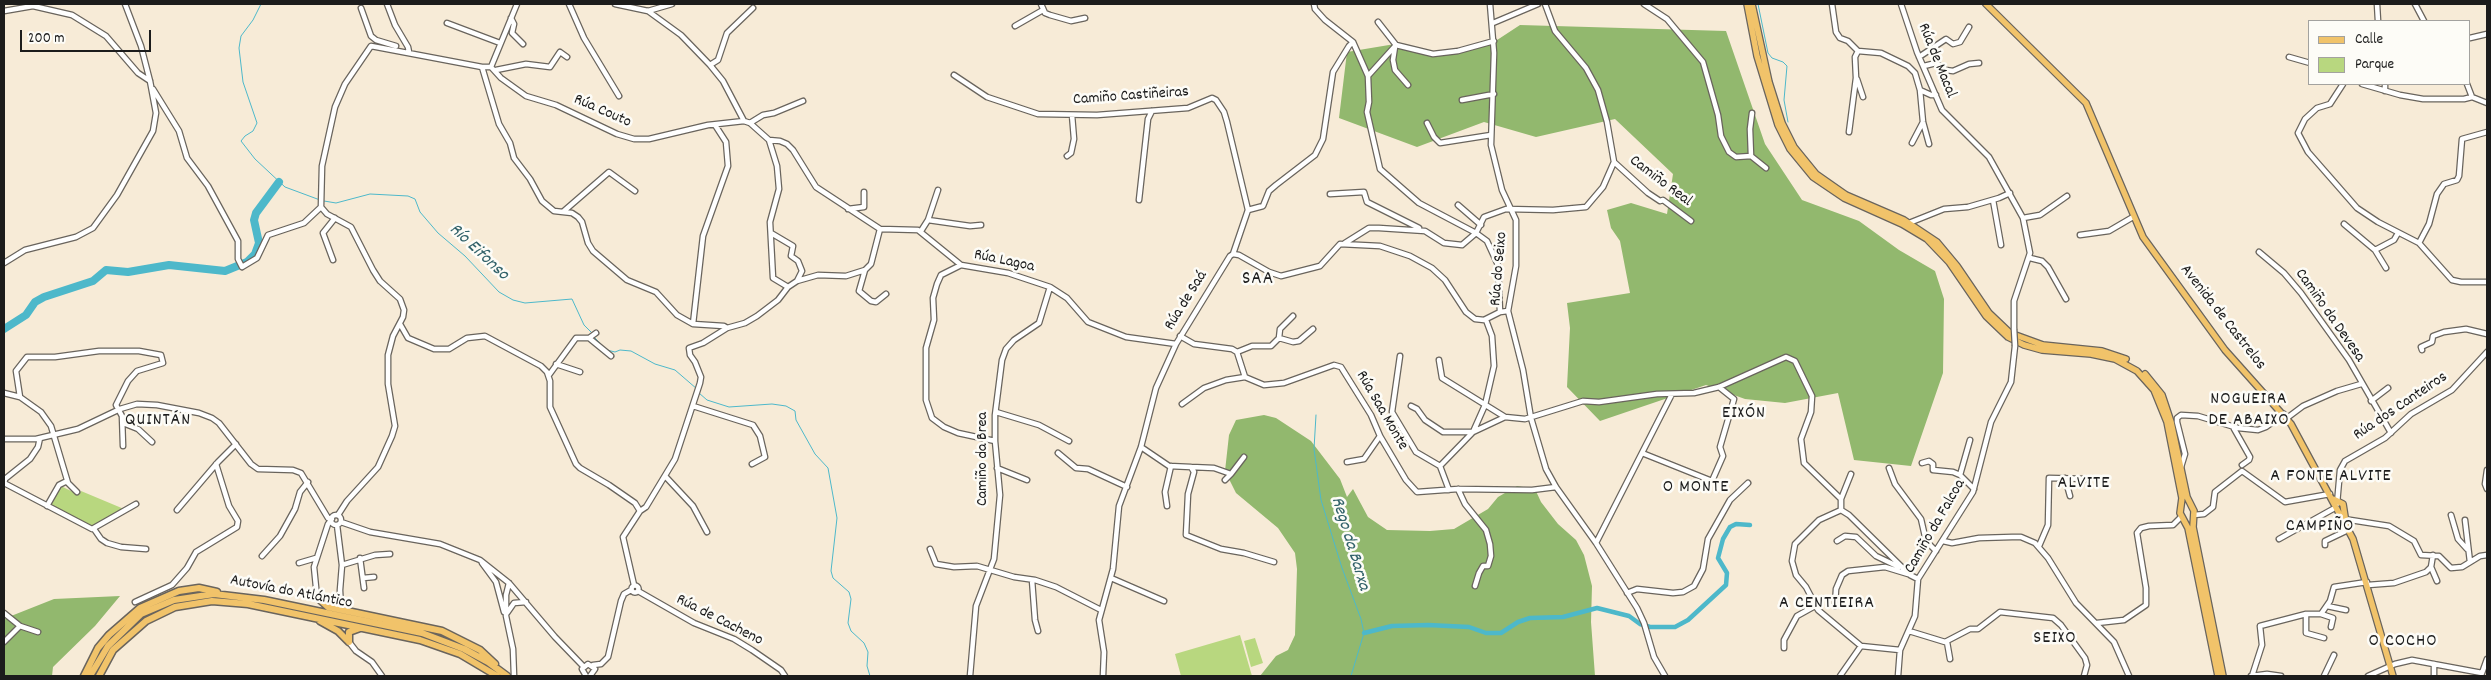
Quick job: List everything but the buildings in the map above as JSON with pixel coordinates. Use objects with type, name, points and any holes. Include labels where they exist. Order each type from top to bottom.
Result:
[{"type":"highway","points":[[84,676],[98,648],[109,635],[140,608],[159,598],[192,589],[208,589],[225,594]]},
{"type":"highway","name":"Autovía do Atlántico","points":[[90,676],[108,646],[141,614],[184,597],[225,594],[422,633],[464,649],[498,673]]},
{"type":"highway","points":[[317,597],[328,606],[341,610],[442,631],[480,650],[494,662],[498,673]]},
{"type":"highway","name":"Autovía do Atlántico","points":[[99,676],[114,650],[135,628],[160,613],[175,607],[198,602],[224,601],[420,640],[444,648],[508,676]]},
{"type":"highway","points":[[312,617],[331,627],[349,642]]},
{"type":"highway","points":[[349,642],[349,632],[364,628]]},
{"type":"main road","points":[[1747,4],[1757,56],[1772,109],[1785,140],[1801,165],[1832,192],[1902,224],[1927,239],[1949,262],[1986,316],[2008,337],[2024,345],[2042,350],[2110,357],[2128,365],[2143,377],[2154,390],[2163,408],[2182,507],[2180,511],[2218,676]]},
{"type":"main road","points":[[1752,4],[1760,50],[1776,107],[1785,131],[1799,154],[1816,174],[1834,188],[1910,223],[1937,242],[1957,266],[1989,313],[2010,333],[2043,345],[2111,353],[2140,368],[2162,395],[2171,422],[2190,506],[2194,510],[2193,516],[2223,676]]},
{"type":"main road","name":"Avenida de Castrelos","points":[[1986,4],[2086,103],[2133,217],[2147,243],[2221,345],[2286,416],[2336,502],[2346,523]]},
{"type":"main road","points":[[2182,507],[2190,506]]},
{"type":"main road","points":[[2183,518],[2193,516]]},
{"type":"main road","points":[[2346,523],[2367,584],[2393,676]]},
{"type":"street","points":[[4,263],[30,248],[82,235],[101,221],[152,131],[156,113],[151,83],[141,46],[125,4]]},
{"type":"street","points":[[386,4],[409,52]]},
{"type":"street","points":[[317,597],[313,577],[316,558],[327,531],[347,501],[378,467],[392,436],[395,426],[388,384],[388,355],[393,336],[400,324],[404,310],[400,299],[380,281],[351,227],[335,218],[321,205],[322,166],[335,107],[345,84],[371,46],[401,50],[482,67],[491,67],[517,4]]},
{"type":"street","points":[[569,4],[584,38],[619,96]]},
{"type":"street","points":[[616,4],[648,11],[681,35],[710,65],[723,82],[747,122],[769,140],[777,166],[779,189],[770,222],[772,274],[773,278],[788,287]]},
{"type":"street","points":[[648,11],[672,4]]},
{"type":"street","points":[[1041,4],[1043,10],[1050,15],[1071,21],[1085,18]]},
{"type":"street","points":[[1314,4],[1325,20],[1353,42],[1368,76],[1369,102],[1367,112],[1380,169],[1419,203],[1476,233],[1487,241],[1498,265],[1500,312]]},
{"type":"street","name":"Rúa do Seixo","points":[[1490,4],[1494,41],[1492,152],[1502,190],[1516,220],[1516,250],[1508,312],[1523,370],[1531,418],[1546,469],[1627,593],[1644,623],[1654,657],[1665,676]]},
{"type":"street","points":[[1493,23],[1538,4]]},
{"type":"street","name":"Camiño Real","points":[[1480,225],[1484,217],[1506,209],[1553,210],[1586,207],[1603,188],[1614,162],[1607,122],[1598,90],[1586,68],[1555,32],[1545,4]]},
{"type":"street","points":[[1644,4],[1667,19],[1703,62],[1718,115],[1721,136],[1729,152],[1736,157],[1751,156],[1766,168]]},
{"type":"street","points":[[1832,4],[1836,32],[1840,38],[1848,41],[1858,51],[1884,54],[1908,66],[1915,74],[1920,90],[1923,122],[1929,144]]},
{"type":"street","name":"Rúa de Macal","points":[[1901,4],[1919,57],[1946,115],[1989,157],[2023,218],[2030,243],[2030,258],[2014,302],[2014,329]]},
{"type":"street","points":[[2377,4],[2378,20]]},
{"type":"street","points":[[2414,4],[2423,20]]},
{"type":"street","points":[[4,11],[33,6],[72,15],[106,36],[138,73],[151,83],[179,131],[187,158],[213,195],[238,242],[238,259],[242,267],[257,258],[268,235],[304,223],[321,205]]},
{"type":"street","points":[[361,8],[371,36],[376,40],[398,47],[401,50]]},
{"type":"street","points":[[710,65],[718,60],[728,33],[753,8]]},
{"type":"street","points":[[1015,26],[1043,10]]},
{"type":"street","points":[[511,18],[514,24],[512,33],[523,44]]},
{"type":"street","points":[[447,22],[500,43]]},
{"type":"street","points":[[1378,22],[1396,45],[1393,60],[1395,70],[1408,85]]},
{"type":"street","points":[[1919,57],[1946,39],[1953,44],[1960,42],[1969,27]]},
{"type":"street","points":[[2471,38],[2487,34]]},
{"type":"street","points":[[1368,76],[1396,45],[1403,45],[1433,54],[1458,51],[1494,41]]},
{"type":"street","points":[[1353,42],[1344,52],[1333,72],[1323,139],[1315,155],[1269,191],[1263,206],[1248,210],[1233,254],[1281,276],[1301,269],[1316,268],[1336,246],[1369,228],[1425,231]]},
{"type":"street","points":[[1858,51],[1854,62],[1856,78],[1863,97]]},
{"type":"street","points":[[496,70],[526,64],[550,67],[560,52],[567,57]]},
{"type":"street","points":[[2289,57],[2308,62]]},
{"type":"street","points":[[1924,66],[1936,63],[1946,70],[1953,71],[1970,64],[1979,63]]},
{"type":"street","points":[[482,67],[499,124],[510,143],[514,158],[530,179],[542,201],[554,211],[564,211],[578,217],[582,222],[588,243],[593,251],[613,270],[634,284],[648,287],[656,292],[676,315],[693,324],[724,326],[727,328]]},
{"type":"street","name":"Rúa Couto","points":[[491,67],[496,70],[501,78],[526,96],[556,105],[617,134],[634,139],[664,137],[715,124],[747,122],[803,101]]},
{"type":"street","name":"Camiño Castiñeiras","points":[[954,74],[987,97],[1038,114],[1152,111],[1188,108],[1212,98],[1216,100],[1224,112],[1248,210]]},
{"type":"street","points":[[1848,132],[1856,78]]},
{"type":"street","points":[[2342,85],[2330,104],[2316,108],[2305,119],[2298,133],[2300,140],[2357,208],[2419,244],[2452,280],[2460,282],[2487,282]]},
{"type":"street","points":[[2365,85],[2423,99],[2464,99],[2472,97],[2487,103]]},
{"type":"street","points":[[2385,85],[2386,91]]},
{"type":"street","points":[[2467,85],[2472,97]]},
{"type":"street","points":[[1920,90],[1931,96],[1936,95]]},
{"type":"street","points":[[1462,100],[1494,94]]},
{"type":"street","points":[[1139,200],[1148,119],[1152,111]]},
{"type":"street","points":[[1751,156],[1752,113]]},
{"type":"street","points":[[1067,156],[1074,139],[1072,114]]},
{"type":"street","points":[[1912,143],[1923,122]]},
{"type":"street","points":[[1427,123],[1434,137],[1440,143],[1491,135]]},
{"type":"street","points":[[693,324],[703,236],[728,166],[726,142],[715,124]]},
{"type":"street","points":[[2419,244],[2429,224],[2437,194],[2444,184],[2457,180],[2459,176],[2462,139],[2487,132]]},
{"type":"street","points":[[769,140],[787,144],[793,150],[816,187],[847,209],[874,223],[880,229],[914,229],[921,231],[928,220],[938,190]]},
{"type":"street","name":"Camiño Real","points":[[1614,162],[1648,193],[1660,201],[1663,200],[1691,221]]},
{"type":"street","points":[[564,211],[609,172],[635,191]]},
{"type":"street","points":[[847,209],[864,207],[864,192]]},
{"type":"street","points":[[1330,194],[1364,192],[1367,202],[1425,231],[1444,243],[1456,245],[1462,244],[1476,233],[1480,225],[1458,205]]},
{"type":"street","points":[[1910,223],[1944,209],[1968,207],[2010,193]]},
{"type":"street","points":[[2023,218],[2040,215],[2067,196]]},
{"type":"street","points":[[1993,200],[2002,245]]},
{"type":"street","points":[[2080,235],[2108,231],[2133,217]]},
{"type":"street","points":[[333,260],[323,233],[335,218]]},
{"type":"street","points":[[928,220],[970,226],[981,225]]},
{"type":"street","points":[[2344,224],[2375,250],[2386,268]]},
{"type":"street","points":[[880,229],[870,264],[865,270],[859,291],[871,301],[876,302],[886,294]]},
{"type":"street","name":"Rúa Lagoa","points":[[921,231],[961,265],[1008,273],[1050,287],[1067,298],[1088,322],[1126,337],[1176,344]]},
{"type":"street","points":[[770,232],[793,246],[792,256],[798,261],[802,271],[797,281]]},
{"type":"street","points":[[2375,250],[2394,240],[2398,233]]},
{"type":"street","points":[[1344,243],[1380,246],[1425,264],[1445,280],[1469,315],[1486,320],[1500,312],[1508,312]]},
{"type":"street","name":"Camiño da Devesa","points":[[2259,252],[2284,273],[2301,293],[2349,360],[2390,433]]},
{"type":"street","name":"Rúa de Saá","points":[[1103,676],[1104,652],[1099,620],[1111,578],[1117,515],[1141,447],[1156,388],[1180,336],[1227,259],[1233,254]]},
{"type":"street","points":[[2030,258],[2042,261],[2048,267],[2066,299]]},
{"type":"street","points":[[961,265],[941,275],[933,298],[934,320],[926,348],[926,400],[932,418],[944,427],[966,435],[995,441]]},
{"type":"street","points":[[583,666],[601,664],[608,657],[621,600],[624,594],[633,587],[623,537],[640,511],[646,507],[675,460],[700,383],[696,362],[690,355],[689,348],[703,344],[727,328],[745,324],[778,300],[788,287],[797,281],[818,275],[846,276],[865,270]]},
{"type":"street","name":"Camiño da Brea","points":[[970,676],[976,606],[991,570],[1000,495],[995,441],[996,412],[1002,360],[1006,350],[1014,340],[1039,323],[1050,287]]},
{"type":"street","points":[[1180,336],[1194,344],[1226,347],[1237,352],[1252,346],[1271,346],[1279,338],[1280,329],[1293,316]]},
{"type":"street","points":[[1440,466],[1473,432],[1485,405],[1493,374],[1494,349],[1486,320]]},
{"type":"street","points":[[400,324],[408,338],[417,343],[441,350],[449,349],[467,338],[478,336],[494,339],[541,366],[548,375],[550,407],[576,464],[635,503],[640,511]]},
{"type":"street","points":[[1279,338],[1296,342],[1312,329]]},
{"type":"street","name":"Camiño da Falcoa","points":[[1900,650],[1915,616],[1918,579],[1974,489],[1991,422],[2011,382],[2015,346],[2014,329]]},
{"type":"street","points":[[2422,350],[2421,347],[2432,342],[2433,336],[2444,332],[2466,329],[2487,334]]},
{"type":"street","points":[[548,375],[576,338],[593,335],[610,356]]},
{"type":"street","points":[[20,397],[21,389],[16,371],[27,357],[55,357],[98,351],[139,352],[161,356],[163,363],[137,371],[128,381],[116,405],[121,413],[123,423],[123,446]]},
{"type":"street","points":[[1182,404],[1204,388],[1226,380],[1245,377],[1237,352]]},
{"type":"street","name":"Rúa dos Canteiros","points":[[2336,502],[2340,486],[2340,470],[2346,459],[2390,433],[2416,411],[2455,387],[2487,352]]},
{"type":"street","points":[[1400,356],[1392,412],[1416,452],[1440,466],[1449,490]]},
{"type":"street","points":[[1438,360],[1442,378],[1505,417],[1519,420],[1583,401],[1599,402],[1694,393],[1719,387],[1786,356],[1795,361],[1812,396],[1811,412],[1801,444],[1804,463],[1841,499]]},
{"type":"street","points":[[556,364],[580,372]]},
{"type":"street","name":"Rúa Saa Monte","points":[[1245,377],[1260,385],[1275,385],[1338,365],[1371,415],[1380,436],[1414,491],[1421,493],[1458,489],[1532,490],[1556,487]]},
{"type":"street","points":[[2180,468],[2185,454],[2177,418],[2188,415],[2198,416],[2249,430],[2263,429],[2299,408],[2337,391],[2361,384]]},
{"type":"street","points":[[1642,453],[1712,481],[1723,456],[1720,446],[1734,399],[1719,387]]},
{"type":"street","points":[[2371,401],[2388,388]]},
{"type":"street","points":[[4,393],[20,397],[39,409],[50,424],[67,481],[70,487],[77,492]]},
{"type":"street","points":[[1596,543],[1602,535],[1672,394]]},
{"type":"street","points":[[4,439],[40,438],[78,429],[118,410],[137,404],[151,404],[208,416],[219,423],[258,469],[296,470],[308,482],[325,509],[335,520],[370,532],[440,544],[480,560],[509,583],[554,637],[583,666],[588,675],[595,669],[593,666]]},
{"type":"street","points":[[693,406],[754,425],[760,436],[764,457],[752,464]]},
{"type":"street","points":[[1410,406],[1417,409],[1425,420],[1443,432],[1473,432],[1505,417]]},
{"type":"street","points":[[996,412],[1040,425],[1068,441]]},
{"type":"street","points":[[123,423],[138,429],[152,442]]},
{"type":"street","points":[[2234,427],[2250,457],[2242,465]]},
{"type":"street","points":[[1347,462],[1364,459],[1380,436]]},
{"type":"street","points":[[40,438],[38,447],[30,459],[4,481],[47,506],[94,529],[106,543],[120,547],[146,549]]},
{"type":"street","points":[[1960,475],[1970,440]]},
{"type":"street","points":[[177,510],[216,464],[236,444]]},
{"type":"street","points":[[1141,447],[1171,466],[1214,468],[1231,474]]},
{"type":"street","points":[[1058,453],[1076,468],[1088,469],[1127,486]]},
{"type":"street","points":[[1225,480],[1244,457]]},
{"type":"street","points":[[1922,463],[1929,461],[1933,464],[1933,470],[1953,472],[1960,475],[1974,489]]},
{"type":"street","points":[[135,602],[172,585],[196,552],[237,526],[238,521],[229,506],[216,464]]},
{"type":"street","points":[[1167,506],[1165,492],[1171,466]]},
{"type":"street","points":[[1191,467],[1194,472],[1188,494],[1186,535],[1221,549],[1244,553],[1274,562]]},
{"type":"street","points":[[997,468],[1027,480]]},
{"type":"street","points":[[1890,468],[1895,484],[1921,519],[1926,541],[1936,551]]},
{"type":"street","points":[[2487,470],[2485,486],[2487,489]]},
{"type":"street","points":[[2193,516],[2204,514],[2213,507],[2215,492],[2242,471],[2282,501],[2336,502]]},
{"type":"street","points":[[1841,510],[1841,499],[1851,474]]},
{"type":"street","points":[[665,476],[693,506],[707,532]]},
{"type":"street","points":[[2039,546],[2048,525],[2049,478],[2090,479]]},
{"type":"street","points":[[2065,478],[2070,496]]},
{"type":"street","points":[[47,506],[59,485],[67,481]]},
{"type":"street","points":[[262,556],[280,536],[295,509],[300,492],[308,482]]},
{"type":"street","points":[[1627,593],[1637,589],[1673,593],[1683,592],[1694,586],[1703,569],[1708,539],[1730,500],[1748,483]]},
{"type":"street","name":"Rúa dos Canteiros","points":[[2336,502],[2340,486]]},
{"type":"street","points":[[1458,489],[1465,504],[1486,530],[1491,551],[1488,566],[1483,566],[1479,572],[1476,586]]},
{"type":"street","points":[[2279,539],[2336,502]]},
{"type":"street","points":[[94,529],[136,504]]},
{"type":"street","points":[[1841,510],[1849,514],[1910,575]]},
{"type":"street","points":[[1841,510],[1819,520],[1795,544],[1792,561],[1796,575],[1806,587],[1815,606],[1861,646],[1900,650],[1900,675]]},
{"type":"street","points":[[2451,515],[2458,539],[2466,549]]},
{"type":"street","points":[[2097,623],[2124,620],[2146,604],[2146,588],[2137,533],[2141,528],[2173,525],[2183,518]]},
{"type":"street","points":[[335,520],[342,565],[341,610]]},
{"type":"street","points":[[2465,520],[2466,549],[2470,562]]},
{"type":"street","points":[[2325,545],[2326,541],[2346,523],[2389,526],[2414,541],[2421,555],[2441,557],[2448,565],[2455,568],[2480,556],[2487,555]]},
{"type":"street","points":[[1837,541],[1845,536],[1856,537],[1876,556],[1904,569]]},
{"type":"street","points":[[1943,541],[1952,543],[1979,538],[2021,537],[2039,546],[2076,603],[2097,623],[2117,647],[2129,676]]},
{"type":"street","points":[[930,549],[936,564],[954,568],[977,566],[1032,580],[1056,587],[1101,610]]},
{"type":"street","points":[[342,565],[360,558],[390,554]]},
{"type":"street","points":[[2433,555],[2431,567],[2437,581]]},
{"type":"street","points":[[299,563],[316,558]]},
{"type":"street","points":[[360,558],[364,588]]},
{"type":"street","points":[[480,560],[496,582],[500,593],[514,663],[514,676]]},
{"type":"street","points":[[1835,606],[1836,589],[1842,575],[1848,571],[1885,567],[1918,579]]},
{"type":"street","points":[[2321,614],[2327,606],[2334,587],[2401,581],[2426,572],[2431,567]]},
{"type":"street","points":[[363,578],[374,577]]},
{"type":"street","points":[[1111,578],[1164,601]]},
{"type":"street","points":[[1032,580],[1035,620],[1038,631]]},
{"type":"street","points":[[500,593],[503,586],[509,583]]},
{"type":"street","points":[[506,616],[506,595],[509,583]]},
{"type":"street","name":"Rúa de Cacheno","points":[[633,587],[634,592],[638,591],[694,623],[734,639],[781,670],[785,676]]},
{"type":"street","points":[[506,616],[514,602],[526,602]]},
{"type":"street","points":[[1784,648],[1784,640],[1797,616],[1815,606]]},
{"type":"street","points":[[2327,606],[2346,610]]},
{"type":"street","points":[[1909,631],[1947,642],[1970,629],[1978,630],[2000,612],[2053,618],[2061,625],[2085,658],[2087,666],[2084,676]]},
{"type":"street","points":[[4,614],[20,626],[38,632]]},
{"type":"street","points":[[2306,614],[2306,633],[2324,638]]},
{"type":"street","points":[[2281,676],[2251,676],[2262,645],[2260,626],[2306,614],[2321,614],[2333,618],[2331,627]]},
{"type":"street","points":[[4,642],[20,626]]},
{"type":"street","points":[[349,642],[356,651],[372,662],[381,675],[373,676]]},
{"type":"street","points":[[1947,642],[1950,659]]},
{"type":"street","points":[[1840,676],[1861,646]]},
{"type":"street","points":[[2324,676],[2334,655]]},
{"type":"street","points":[[2368,676],[2390,666],[2412,660],[2482,674],[2487,659]]},
{"type":"street","points":[[2434,664],[2434,676]]},
{"type":"green space","points":[[1520,25],[1726,31],[1765,144],[1802,200],[1859,221],[1899,250],[1935,271],[1944,299],[1943,373],[1911,466],[1854,460],[1838,393],[1785,403],[1745,399],[1706,385],[1600,421],[1567,387],[1570,328],[1567,303],[1630,293],[1620,241],[1611,228],[1607,210],[1631,203],[1667,214],[1673,174],[1615,119],[1536,137],[1484,122],[1417,147],[1339,118],[1347,52],[1395,44],[1435,57],[1491,44]]},
{"type":"green space","points":[[1264,415],[1276,418],[1311,441],[1340,479],[1347,497],[1353,489],[1368,517],[1387,530],[1430,531],[1454,529],[1488,509],[1498,497],[1517,486],[1535,489],[1541,502],[1558,524],[1576,540],[1584,555],[1592,586],[1591,622],[1595,676],[1260,676],[1276,656],[1288,650],[1295,635],[1297,569],[1295,553],[1278,528],[1236,493],[1225,471],[1229,435],[1236,420]]},
{"type":"green space","points":[[61,486],[79,495],[81,491],[124,509],[94,527],[89,527],[49,505]]},
{"type":"green space","points":[[120,596],[95,626],[53,667],[52,676],[4,676],[4,621],[6,618],[54,599]]},
{"type":"green space","points":[[1240,635],[1252,676],[1181,676],[1175,654]]},
{"type":"green space","points":[[1255,638],[1263,663],[1251,667],[1244,641]]},
{"type":"waterway","name":"Río Eifonso","points":[[261,4],[253,20],[241,36],[239,48],[243,82],[257,123],[253,131],[241,141],[255,159],[285,187],[320,200]]},
{"type":"waterway","points":[[1758,4],[1768,53],[1772,58],[1783,62],[1787,66],[1784,100],[1788,122]]},
{"type":"waterway","points":[[4,329],[26,315],[35,302],[44,297],[93,281],[106,270],[128,272],[169,265],[225,271],[247,262],[255,254],[259,243],[254,220],[256,213],[279,182]]},
{"type":"waterway","name":"Río Eifonso","points":[[324,201],[336,203],[370,194],[408,196],[415,199],[420,212],[438,233],[465,256],[499,292],[513,300],[525,303],[572,299],[584,325],[592,333]]},
{"type":"waterway","name":"Río Eifonso","points":[[594,337],[607,350],[615,352],[620,350],[631,351],[655,364],[675,370],[697,389]]},
{"type":"waterway","name":"Río Eifonso","points":[[699,393],[707,400],[729,407],[772,404],[786,406],[795,411],[796,420],[815,454],[828,468],[837,518],[831,571],[833,578],[849,592],[851,599],[848,623],[851,631],[864,643],[868,652],[867,666],[870,676]]},
{"type":"waterway","name":"Rego da Barxa","points":[[1316,415],[1314,449],[1321,500],[1364,633],[1351,676]]},
{"type":"waterway","points":[[1364,633],[1392,626],[1428,625],[1469,627],[1486,633],[1501,633],[1518,622],[1530,618],[1563,617],[1597,608],[1629,616],[1640,624],[1650,627],[1675,627],[1688,620],[1726,585],[1727,573],[1718,558],[1723,539],[1730,527],[1736,524],[1750,525]]},
{"type":"district","name":"SAA","points":[[1258,280]]},
{"type":"district","name":"NOGUEIRA DE ABAIXO","points":[[2249,411]]},
{"type":"district","name":"EIXÓN","points":[[1744,415]]},
{"type":"district","name":"QUINTÁN","points":[[158,422]]},
{"type":"district","name":"A FONTE ALVITE","points":[[2331,478]]},
{"type":"district","name":"ALVITE","points":[[2084,485]]},
{"type":"district","name":"O MONTE","points":[[1696,489]]},
{"type":"district","name":"CAMPIÑO","points":[[2320,528]]},
{"type":"district","name":"A CENTIEIRA","points":[[1827,605]]},
{"type":"district","name":"SEIXO","points":[[2055,640]]},
{"type":"district","name":"O COCHO","points":[[2403,643]]}]
